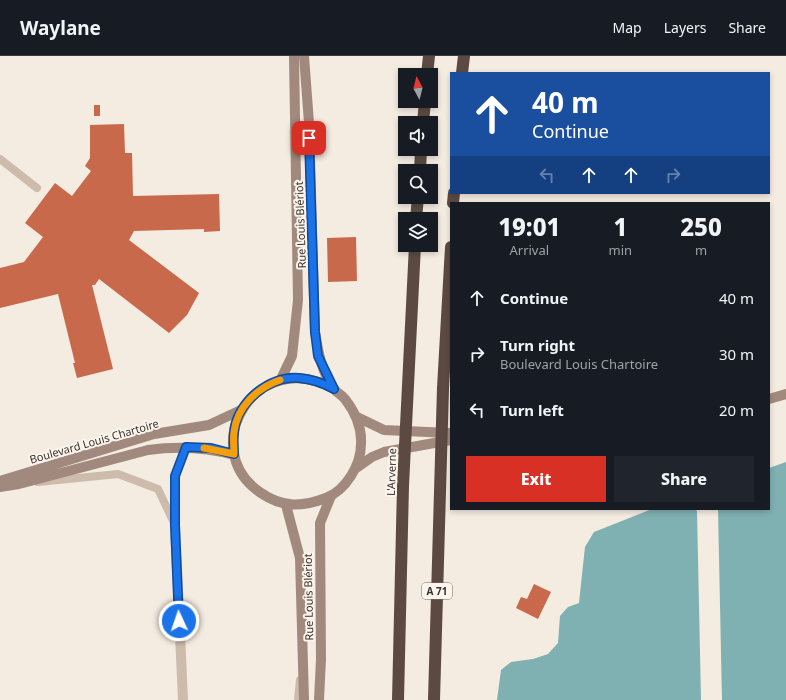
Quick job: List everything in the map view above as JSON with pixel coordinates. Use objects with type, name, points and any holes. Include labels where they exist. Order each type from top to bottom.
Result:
[{"type":"highway","points":[[428,68],[429,56]]},
{"type":"highway","points":[[462,72],[464,56]]},
{"type":"highway","name":"L'Arverne","points":[[398,700],[403,486],[415,252]]},
{"type":"highway","name":"A 71","points":[[434,700],[443,388],[450,265]]},
{"type":"main road","name":"Rue Louis Blériot","points":[[281,380],[292,356],[298,300],[294,56]]},
{"type":"main road","name":"Rue Louis Blériot","points":[[304,56],[308,123],[315,332],[318,356],[334,389]]},
{"type":"main road","points":[[298,377],[323,383],[334,389],[345,398],[357,417],[361,444],[355,469],[347,481],[331,496],[308,505],[286,504],[270,500],[253,488],[240,470],[234,454],[234,432],[241,410],[251,397],[269,384],[281,380],[298,377]]},
{"type":"main road","points":[[770,399],[786,394]]},
{"type":"main road","name":"Boulevard Louis Chartoire","points":[[0,482],[154,434],[209,425],[241,410]]},
{"type":"main road","points":[[357,417],[384,430],[450,433]]},
{"type":"main road","points":[[355,469],[372,457],[384,452],[450,440]]},
{"type":"main road","name":"Boulevard Louis Chartoire","points":[[0,487],[19,484],[148,450],[186,447],[211,448],[234,454]]},
{"type":"main road","name":"Rue Louis Blériot","points":[[319,700],[321,659],[320,523],[331,496]]},
{"type":"main road","name":"Rue Louis Blériot","points":[[286,504],[300,558],[304,700]]},
{"type":"street","points":[[175,525],[183,700]]},
{"type":"lane","points":[[0,159],[37,188]]},
{"type":"lane","points":[[175,525],[175,476],[186,447]]},
{"type":"lane","points":[[19,484],[118,474],[158,489],[175,525]]},
{"type":"lane","points":[[298,700],[303,661]]},
{"type":"water","points":[[786,462],[786,700],[722,700],[718,510],[770,510],[770,468]]},
{"type":"water","points":[[649,510],[697,511],[701,700],[497,700],[501,670],[511,662],[533,659],[548,654],[558,643],[560,616],[568,607],[579,603],[585,547],[594,532]]},
{"type":"building","points":[[94,105],[100,105],[100,116],[94,116]]},
{"type":"building","points":[[124,124],[125,153],[132,153],[133,196],[219,194],[220,231],[204,232],[204,229],[134,231],[129,240],[199,293],[187,315],[169,333],[99,279],[95,285],[92,285],[113,369],[77,378],[73,363],[75,363],[58,294],[0,308],[0,268],[24,262],[43,237],[25,223],[55,183],[72,196],[91,171],[85,166],[90,158],[90,125]]},
{"type":"building","points":[[356,237],[357,281],[328,282],[327,238]]},
{"type":"building","points":[[534,584],[551,592],[538,619],[516,608],[521,597],[527,599]]},
{"type":"slow traffic","points":[[204,448],[211,448],[234,454],[234,432],[241,410],[251,397],[269,384],[280,380]]},
{"type":"route","points":[[179,621],[175,525],[175,476],[186,447],[211,448],[234,454],[234,432],[241,410],[251,397],[269,384],[298,377],[323,383],[334,389],[318,356],[315,332],[309,138]]}]
